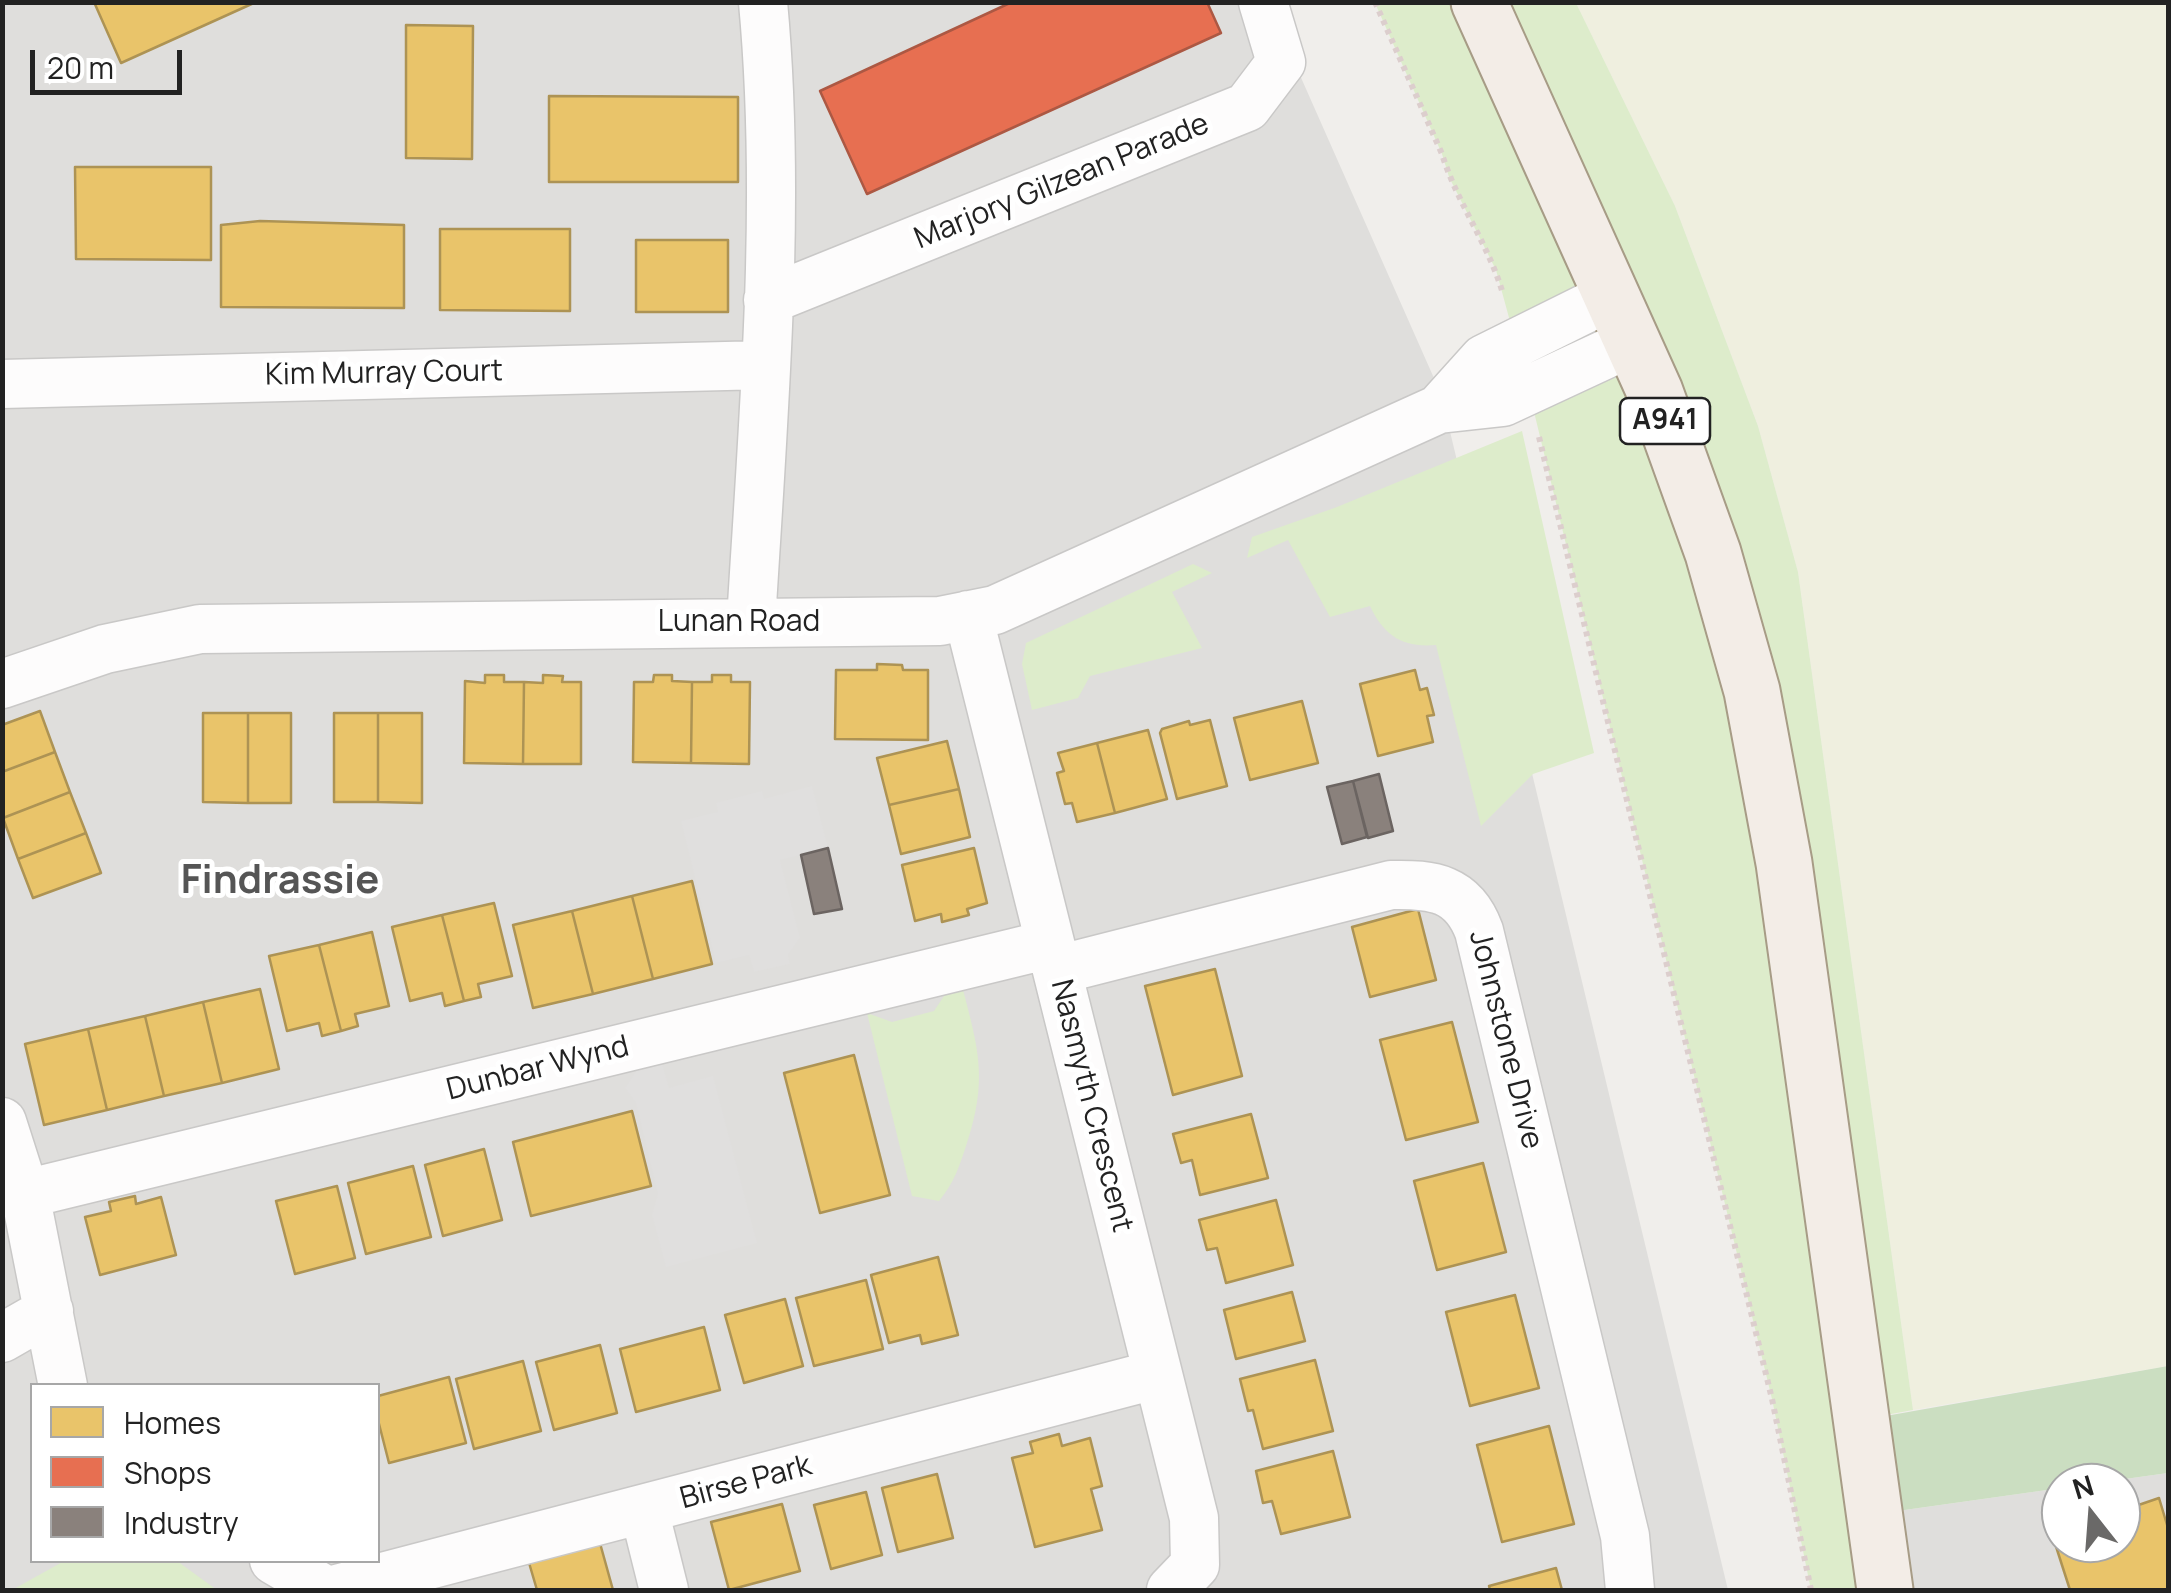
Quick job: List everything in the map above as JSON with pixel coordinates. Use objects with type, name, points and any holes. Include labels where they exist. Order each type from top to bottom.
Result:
[{"type":"main road","name":"A941","points":[[1478,2],[1655,392],[1713,553],[1752,691],[1784,863],[1885,1590]]},
{"type":"street","points":[[752,622],[768,300],[769,99],[763,2]]},
{"type":"street","name":"Marjory Gilzean Parade","points":[[768,300],[1247,107],[1280,62],[1263,2]]},
{"type":"street","points":[[1439,409],[1484,359],[1516,343],[1622,318]]},
{"type":"street","points":[[1439,409],[1503,402],[1529,391],[1622,318]]},
{"type":"street","name":"Kim Murray Court","points":[[2,384],[766,365]]},
{"type":"street","name":"Lunan Road","points":[[2,684],[105,649],[200,629],[940,621],[995,610],[1439,409]]},
{"type":"street","name":"Nasmyth Crescent","points":[[968,615],[1194,1518],[1195,1565],[1171,1590]]},
{"type":"street","name":"Johnstone Drive","points":[[1054,957],[1391,885],[1438,889],[1465,904],[1480,931],[1612,1479],[1630,1565],[1630,1590]]},
{"type":"street","name":"Dunbar Wynd","points":[[25,1194],[1054,957]]},
{"type":"street","points":[[2,1122],[25,1194],[62,1383]]},
{"type":"street","points":[[2,1338],[50,1312]]},
{"type":"street","name":"Birse Park","points":[[333,1590],[1158,1374]]},
{"type":"street","points":[[644,1510],[664,1590]]},
{"type":"street","points":[[279,1563],[325,1590]]},
{"type":"path","points":[[1375,2],[1449,177],[1496,270],[1516,343]]},
{"type":"path","points":[[1529,391],[1772,1399],[1811,1590]]},
{"type":"shaded area","name":"Findrassie","points":[[3,3],[1268,3],[1441,394],[1728,1590],[3,1590]]},
{"type":"shaded area","points":[[812,786],[828,848],[780,860],[800,938],[788,955],[790,964],[754,972],[749,955],[716,963],[681,821],[718,812],[716,803],[762,791],[764,799]]},
{"type":"shaded area","points":[[662,1063],[669,1088],[713,1076],[757,1243],[666,1267],[652,1215],[658,1194],[636,1103],[625,1088],[636,1071]]},
{"type":"shaded area","points":[[2168,1473],[2168,1590],[1885,1590],[1876,1514],[2041,1491],[2041,1563],[2141,1563],[2141,1477]]},
{"type":"green space","points":[[1375,3],[1576,3],[1675,206],[1758,426],[1798,572],[1913,1410],[1864,1419],[1885,1590],[1811,1590],[1772,1399],[1529,391],[1496,270],[1449,177]]},
{"type":"green space","points":[[1576,3],[2168,3],[2168,1366],[1913,1410],[1798,572],[1758,426],[1675,206]]},
{"type":"green space","points":[[1522,431],[1594,753],[1533,774],[1481,826],[1436,645],[1396,638],[1370,606],[1330,617],[1288,540],[1247,558],[1252,537],[1337,507]]},
{"type":"green space","points":[[1193,564],[1212,573],[1172,592],[1202,648],[1090,676],[1078,698],[1032,710],[1022,664],[1026,643]]},
{"type":"green space","points":[[962,986],[977,1048],[979,1084],[973,1123],[958,1168],[939,1201],[912,1196],[867,1013],[892,1022],[934,1011],[948,990]]},
{"type":"green space","points":[[2168,1366],[2168,1473],[2141,1477],[2141,1463],[2041,1463],[2041,1491],[1876,1514],[1863,1420]]},
{"type":"green space","points":[[61,1563],[180,1563],[217,1590],[12,1590]]},
{"type":"building: Homes","points":[[94,2],[256,2],[121,63]]},
{"type":"building: Homes","points":[[406,25],[473,26],[472,159],[406,158]]},
{"type":"building: Homes","points":[[549,96],[738,97],[738,182],[549,182]]},
{"type":"building: Homes","points":[[75,167],[211,167],[211,260],[76,259]]},
{"type":"building: Homes","points":[[260,221],[404,225],[404,308],[221,307],[221,225]]},
{"type":"building: Homes","points":[[440,229],[570,229],[570,311],[440,310]]},
{"type":"building: Homes","points":[[636,240],[728,240],[728,312],[636,312]]},
{"type":"building: Homes","points":[[877,664],[928,670],[928,740],[835,739],[836,670],[877,670]]},
{"type":"building: Homes","points":[[1415,670],[1420,690],[1427,688],[1434,715],[1427,716],[1433,742],[1378,756],[1360,684]]},
{"type":"building: Homes","points":[[485,675],[504,675],[504,682],[524,682],[523,764],[464,763],[465,681],[485,683]]},
{"type":"building: Homes","points":[[543,675],[563,676],[562,682],[581,682],[581,764],[523,764],[524,682],[543,683]]},
{"type":"building: Homes","points":[[654,675],[672,675],[672,681],[692,682],[691,763],[633,762],[634,682],[653,682]]},
{"type":"building: Homes","points":[[712,675],[731,675],[731,682],[750,682],[749,764],[691,763],[692,682],[712,682]]},
{"type":"building: Homes","points":[[1302,701],[1318,763],[1250,780],[1234,718]]},
{"type":"building: Homes","points":[[40,711],[55,752],[2,772],[2,725]]},
{"type":"building: Homes","points":[[203,713],[248,713],[248,803],[203,802]]},
{"type":"building: Homes","points":[[248,713],[291,713],[291,803],[248,803]]},
{"type":"building: Homes","points":[[334,713],[378,713],[378,802],[334,802]]},
{"type":"building: Homes","points":[[378,713],[422,713],[422,803],[378,802]]},
{"type":"building: Homes","points":[[1210,720],[1227,786],[1177,799],[1160,733],[1189,721],[1190,725]]},
{"type":"building: Homes","points":[[1148,730],[1167,799],[1115,813],[1097,743]]},
{"type":"building: Homes","points":[[947,741],[959,789],[889,805],[877,758]]},
{"type":"building: Homes","points":[[1097,743],[1115,813],[1077,822],[1072,803],[1065,804],[1057,773],[1064,771],[1058,753]]},
{"type":"building: Homes","points":[[55,752],[70,792],[3,818],[2,772]]},
{"type":"building: Homes","points":[[959,789],[970,837],[901,854],[889,805]]},
{"type":"building: Homes","points":[[70,792],[86,833],[18,859],[3,818]]},
{"type":"building: Homes","points":[[86,833],[101,873],[33,898],[18,859]]},
{"type":"building: Homes","points":[[974,848],[987,903],[967,909],[969,915],[942,922],[941,914],[915,921],[902,865]]},
{"type":"building: Homes","points":[[692,881],[712,964],[653,979],[632,896]]},
{"type":"building: Homes","points":[[632,896],[653,979],[593,994],[572,911]]},
{"type":"building: Homes","points":[[494,903],[512,976],[478,984],[481,997],[464,1001],[442,915]]},
{"type":"building: Homes","points":[[1418,909],[1436,980],[1370,997],[1352,927]]},
{"type":"building: Homes","points":[[572,911],[593,994],[533,1008],[513,925]]},
{"type":"building: Homes","points":[[442,915],[464,1001],[445,1006],[442,993],[410,1001],[392,927]]},
{"type":"building: Homes","points":[[372,932],[389,1006],[355,1014],[358,1026],[341,1031],[319,945]]},
{"type":"building: Homes","points":[[319,945],[341,1031],[322,1036],[319,1023],[287,1031],[269,956]]},
{"type":"building: Homes","points":[[1215,969],[1242,1076],[1173,1095],[1145,986]]},
{"type":"building: Homes","points":[[260,989],[279,1069],[222,1083],[203,1002]]},
{"type":"building: Homes","points":[[203,1002],[222,1083],[164,1096],[145,1016]]},
{"type":"building: Homes","points":[[145,1016],[164,1096],[107,1110],[88,1029]]},
{"type":"building: Homes","points":[[1452,1022],[1478,1122],[1406,1140],[1380,1040]]},
{"type":"building: Homes","points":[[88,1029],[107,1110],[44,1125],[25,1044]]},
{"type":"building: Homes","points":[[854,1055],[890,1195],[820,1213],[784,1073]]},
{"type":"building: Homes","points":[[632,1111],[651,1186],[531,1216],[513,1142]]},
{"type":"building: Homes","points":[[1251,1114],[1268,1178],[1200,1195],[1192,1160],[1181,1163],[1173,1134]]},
{"type":"building: Homes","points":[[484,1149],[502,1220],[443,1236],[425,1165]]},
{"type":"building: Homes","points":[[1483,1163],[1506,1252],[1437,1270],[1414,1181]]},
{"type":"building: Homes","points":[[413,1166],[431,1237],[366,1254],[348,1183]]},
{"type":"building: Homes","points":[[337,1186],[355,1258],[295,1274],[276,1201]]},
{"type":"building: Homes","points":[[135,1196],[136,1204],[161,1197],[176,1255],[100,1275],[85,1217],[111,1211],[109,1202]]},
{"type":"building: Homes","points":[[1276,1200],[1293,1265],[1226,1283],[1217,1248],[1207,1250],[1199,1220]]},
{"type":"building: Homes","points":[[938,1257],[958,1335],[922,1344],[920,1335],[889,1343],[871,1275]]},
{"type":"building: Homes","points":[[866,1280],[883,1349],[814,1366],[796,1298]]},
{"type":"building: Homes","points":[[1292,1292],[1305,1341],[1236,1359],[1224,1310]]},
{"type":"building: Homes","points":[[1515,1295],[1539,1388],[1470,1406],[1446,1312]]},
{"type":"building: Homes","points":[[785,1299],[803,1366],[744,1383],[725,1315]]},
{"type":"building: Homes","points":[[704,1327],[720,1390],[636,1412],[620,1349]]},
{"type":"building: Homes","points":[[600,1345],[617,1413],[554,1430],[536,1362]]},
{"type":"building: Homes","points":[[1315,1360],[1333,1431],[1263,1449],[1240,1379]]},
{"type":"building: Homes","points":[[523,1361],[541,1431],[474,1449],[456,1379]]},
{"type":"building: Homes","points":[[449,1377],[466,1443],[389,1463],[380,1428],[380,1395]]},
{"type":"building: Homes","points":[[1549,1426],[1574,1524],[1502,1542],[1477,1445]]},
{"type":"building: Homes","points":[[1059,1434],[1062,1446],[1090,1438],[1102,1486],[1091,1489],[1102,1530],[1035,1547],[1012,1458],[1033,1453],[1030,1442]]},
{"type":"building: Homes","points":[[1333,1451],[1350,1517],[1281,1534],[1272,1501],[1263,1503],[1256,1471]]},
{"type":"building: Homes","points":[[937,1474],[953,1538],[898,1552],[882,1488]]},
{"type":"building: Homes","points":[[866,1492],[882,1555],[831,1569],[814,1505]]},
{"type":"building: Homes","points":[[2159,1498],[2168,1528],[2168,1590],[2070,1590],[2061,1563],[2141,1563],[2141,1504]]},
{"type":"building: Homes","points":[[782,1504],[800,1571],[729,1590],[711,1522]]},
{"type":"building: Homes","points":[[598,1536],[613,1590],[537,1590],[527,1556]]},
{"type":"building: Homes","points":[[1556,1568],[1562,1590],[1490,1590],[1489,1586]]},
{"type":"building: Shops","points":[[1012,2],[1207,2],[1221,33],[867,194],[820,91]]},
{"type":"building: Industry","points":[[1379,774],[1393,831],[1368,838],[1353,781]]},
{"type":"building: Industry","points":[[1353,781],[1367,837],[1342,844],[1327,787]]},
{"type":"building: Industry","points":[[828,848],[842,909],[814,914],[801,855]]},
{"type":"district","name":"Findrassie","points":[[280,882]]}]
